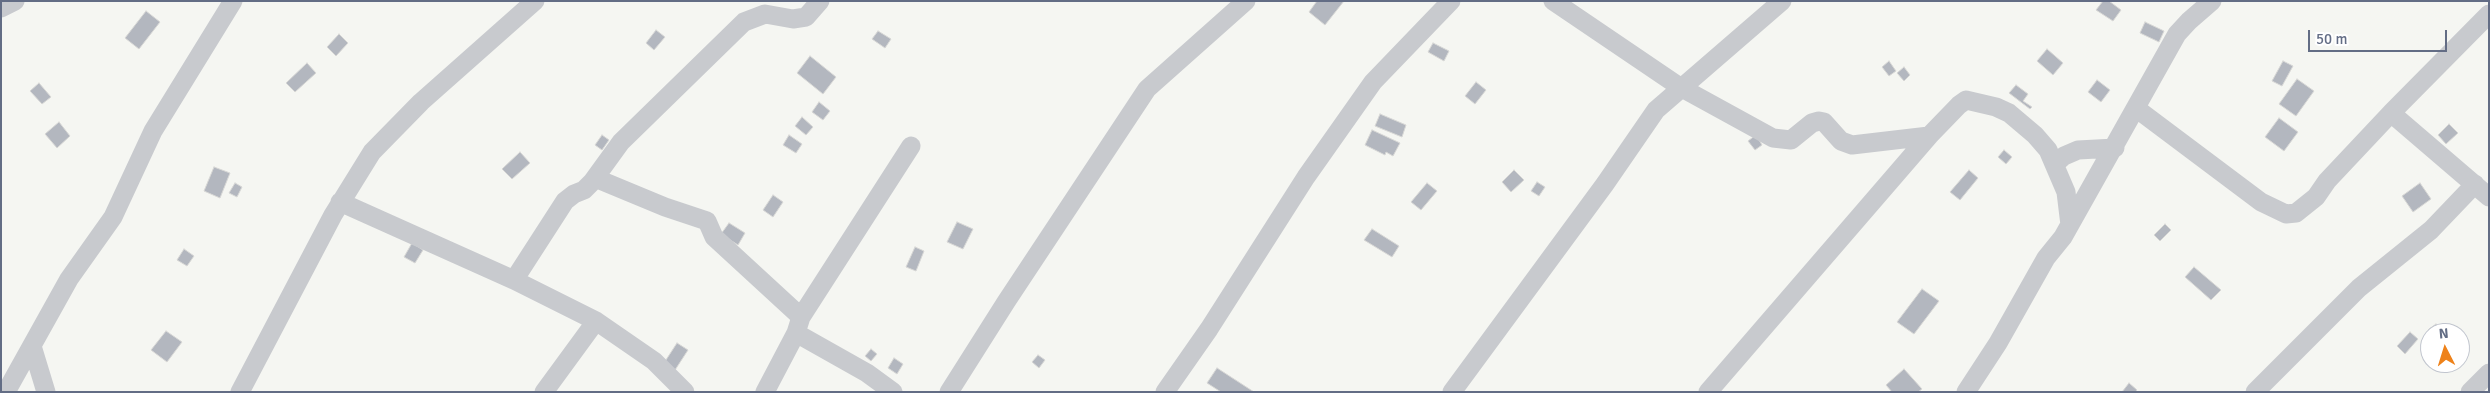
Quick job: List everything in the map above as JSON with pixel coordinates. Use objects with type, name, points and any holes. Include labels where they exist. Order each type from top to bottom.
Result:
[{"type":"street","points":[[1,8],[15,1]]},
{"type":"street","points":[[6,392],[69,279],[113,217],[153,131],[234,1]]},
{"type":"street","points":[[240,392],[340,202],[372,152],[421,102],[535,1]]},
{"type":"street","points":[[514,280],[565,201],[574,194],[584,190],[621,142],[744,22],[764,14],[799,19],[806,17],[820,1]]},
{"type":"street","points":[[950,392],[1006,302],[1147,89],[1246,1]]},
{"type":"street","points":[[1165,392],[1209,329],[1300,184],[1373,82],[1450,1]]},
{"type":"street","points":[[1553,1],[1680,87],[1773,138],[1791,140],[1812,123],[1819,121],[1824,122],[1842,141],[1852,145],[1930,136]]},
{"type":"street","points":[[1452,392],[1605,184],[1656,110],[1680,87],[1782,1]]},
{"type":"street","points":[[1966,392],[1998,343],[2046,258],[2070,224],[2115,148],[2177,34],[2212,1]]},
{"type":"street","points":[[2137,109],[2261,202],[2286,214],[2296,213],[2316,197],[2327,182],[2391,113],[2489,14]]},
{"type":"street","points":[[1708,392],[1930,136],[1966,100],[2003,110],[2022,124],[2048,150],[2066,192],[2070,224]]},
{"type":"street","points":[[2391,113],[2489,197]]},
{"type":"street","points":[[765,392],[799,325],[911,146]]},
{"type":"street","points":[[2055,164],[2064,156],[2078,150],[2115,148]]},
{"type":"street","points":[[595,178],[665,207],[707,221],[714,237],[799,325],[893,392]]},
{"type":"street","points":[[2255,392],[2359,288],[2431,230],[2475,184]]},
{"type":"street","points":[[340,202],[514,280],[596,321],[654,361],[685,392]]},
{"type":"street","points":[[544,392],[596,321]]},
{"type":"street","points":[[32,346],[46,392]]},
{"type":"street","points":[[2470,392],[2489,373]]},
{"type":"building","points":[[1317,1],[1344,1],[1325,25],[1309,12]]},
{"type":"building","points":[[2103,1],[2109,1],[2121,10],[2113,21],[2096,10]]},
{"type":"building","points":[[146,11],[160,22],[139,49],[125,38]]},
{"type":"building","points":[[2145,22],[2164,31],[2159,42],[2140,33]]},
{"type":"building","points":[[656,30],[665,37],[654,50],[646,43]]},
{"type":"building","points":[[878,31],[891,39],[885,48],[872,39]]},
{"type":"building","points":[[339,34],[348,43],[336,56],[327,47]]},
{"type":"building","points":[[1433,43],[1449,51],[1444,61],[1428,52]]},
{"type":"building","points":[[2047,49],[2063,63],[2053,75],[2037,61]]},
{"type":"building","points":[[810,56],[836,77],[823,94],[797,73]]},
{"type":"building","points":[[1889,61],[1896,71],[1889,76],[1882,67]]},
{"type":"building","points":[[2283,61],[2293,66],[2282,86],[2272,81]]},
{"type":"building","points":[[307,63],[316,73],[295,92],[286,83]]},
{"type":"building","points":[[1904,67],[1910,75],[1904,81],[1897,73]]},
{"type":"building","points":[[2297,79],[2314,91],[2296,116],[2279,104]]},
{"type":"building","points":[[2097,80],[2110,90],[2101,102],[2088,92]]},
{"type":"building","points":[[1476,82],[1486,90],[1475,104],[1465,96]]},
{"type":"building","points":[[39,83],[51,97],[42,104],[30,91]]},
{"type":"building","points":[[2016,85],[2028,94],[2023,101],[2032,107],[2030,109],[2009,93]]},
{"type":"building","points":[[819,102],[830,111],[823,120],[812,112]]},
{"type":"building","points":[[1380,114],[1406,125],[1402,137],[1375,126]]},
{"type":"building","points":[[802,117],[813,127],[806,135],[795,126]]},
{"type":"building","points":[[2279,118],[2298,132],[2284,151],[2265,137]]},
{"type":"building","points":[[59,122],[70,136],[57,148],[45,134]]},
{"type":"building","points":[[2449,124],[2458,133],[2446,144],[2438,135]]},
{"type":"building","points":[[1372,130],[1400,143],[1393,156],[1386,152],[1385,155],[1365,145]]},
{"type":"building","points":[[602,135],[609,140],[602,150],[595,145]]},
{"type":"building","points":[[789,135],[802,144],[796,153],[783,145]]},
{"type":"building","points":[[1756,135],[1762,145],[1755,150],[1748,141]]},
{"type":"building","points":[[2004,150],[2012,157],[2006,164],[1998,157]]},
{"type":"building","points":[[520,152],[530,163],[512,179],[502,169]]},
{"type":"building","points":[[214,167],[230,173],[220,198],[204,191]]},
{"type":"building","points":[[1514,170],[1524,180],[1511,192],[1502,182]]},
{"type":"building","points":[[1969,170],[1978,178],[1960,200],[1950,192]]},
{"type":"building","points":[[1537,182],[1545,187],[1539,196],[1531,191]]},
{"type":"building","points":[[235,183],[242,187],[237,197],[229,193]]},
{"type":"building","points":[[1427,183],[1437,191],[1421,210],[1411,202]]},
{"type":"building","points":[[2420,183],[2431,199],[2413,212],[2402,196]]},
{"type":"building","points":[[773,195],[783,202],[773,217],[763,210]]},
{"type":"building","points":[[957,222],[973,229],[963,249],[947,242]]},
{"type":"building","points":[[729,223],[745,233],[738,245],[721,234]]},
{"type":"building","points":[[2165,224],[2171,230],[2160,241],[2154,235]]},
{"type":"building","points":[[1372,229],[1399,246],[1392,257],[1364,240]]},
{"type":"building","points":[[412,243],[423,250],[415,263],[404,257]]},
{"type":"building","points":[[915,247],[924,251],[916,271],[906,267]]},
{"type":"building","points":[[184,249],[194,256],[187,266],[177,260]]},
{"type":"building","points":[[2194,267],[2221,290],[2211,300],[2185,277]]},
{"type":"building","points":[[1922,289],[1939,301],[1914,334],[1897,322]]},
{"type":"building","points":[[166,331],[182,342],[167,362],[151,350]]},
{"type":"building","points":[[2410,332],[2418,339],[2405,354],[2397,346]]},
{"type":"building","points":[[677,343],[688,350],[675,370],[664,363]]},
{"type":"building","points":[[871,349],[877,354],[871,361],[865,356]]},
{"type":"building","points":[[1038,355],[1045,360],[1039,368],[1032,362]]},
{"type":"building","points":[[894,358],[903,364],[897,374],[888,368]]},
{"type":"building","points":[[1217,368],[1254,392],[1221,392],[1207,383]]},
{"type":"building","points":[[1904,369],[1922,389],[1918,392],[1892,392],[1886,385]]},
{"type":"building","points":[[2129,383],[2137,390],[2135,392],[2122,392]]}]
